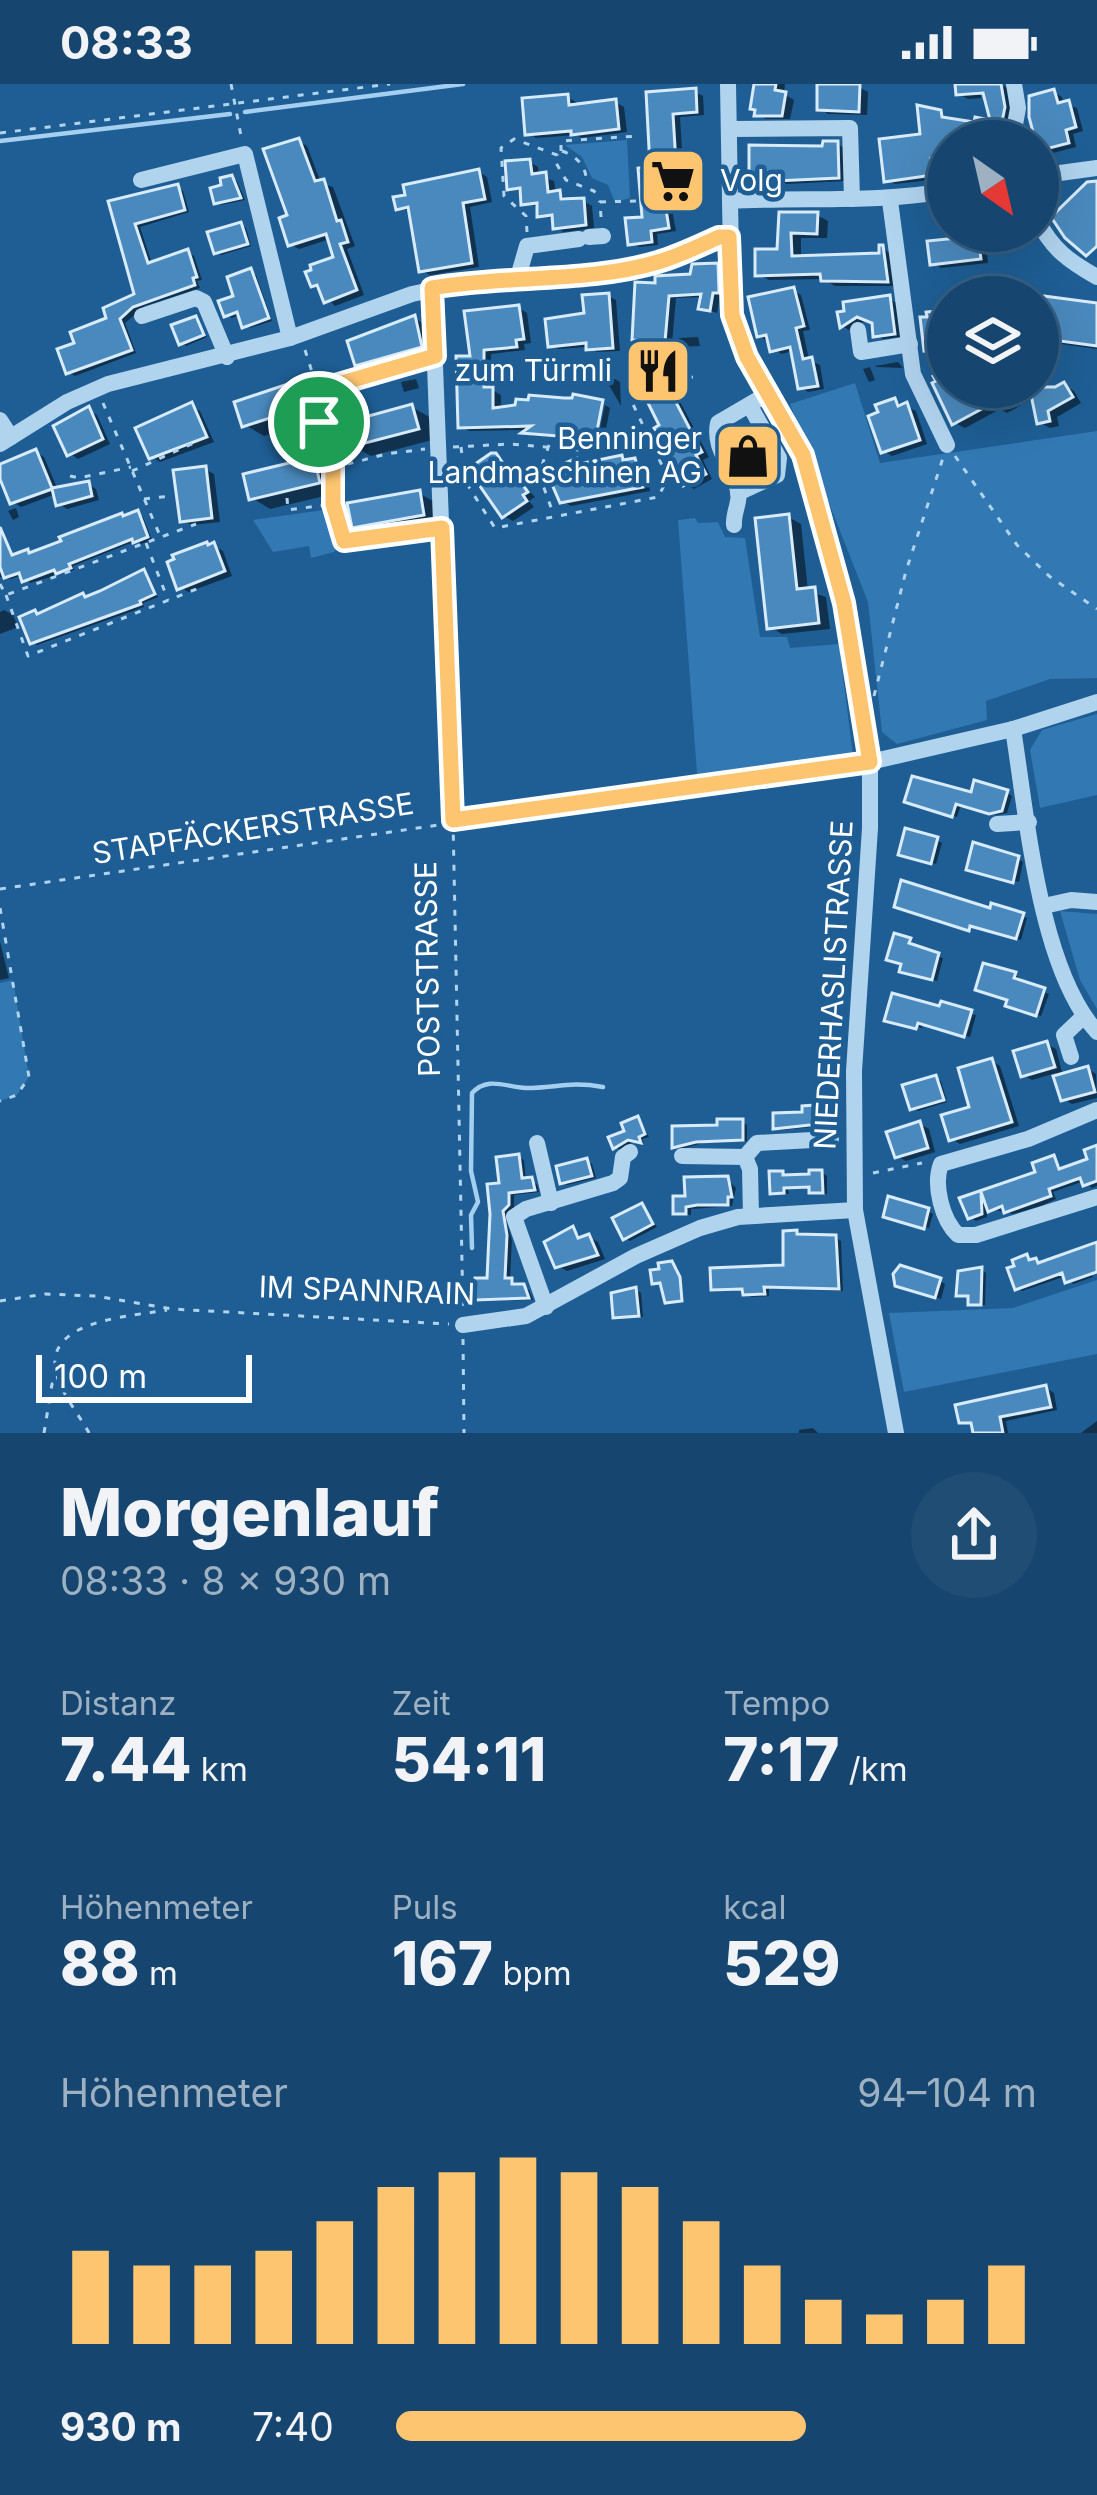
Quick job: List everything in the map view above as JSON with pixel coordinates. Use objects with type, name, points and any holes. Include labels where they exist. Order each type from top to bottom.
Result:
[{"type":"street","name":"NIEDERHASLISTRASSE","points":[[728,84],[732,315],[747,357],[803,455],[844,603],[863,700],[870,762],[870,828],[854,1071],[853,1174],[855,1210],[896,1433]]},
{"type":"street","points":[[1014,84],[1016,120]]},
{"type":"street","points":[[729,129],[850,128],[852,199]]},
{"type":"street","points":[[141,180],[245,154],[296,340]]},
{"type":"street","points":[[1059,173],[1097,168]]},
{"type":"street","points":[[730,201],[890,201],[927,195]]},
{"type":"street","points":[[890,201],[914,374],[947,445]]},
{"type":"street","points":[[0,419],[5,441],[108,384],[296,340],[362,310],[432,288],[633,268],[729,237]]},
{"type":"street","points":[[518,277],[527,246],[590,238]]},
{"type":"street","points":[[1058,252],[1097,278]]},
{"type":"street","points":[[432,288],[442,538]]},
{"type":"street","points":[[142,316],[190,298],[204,302],[227,357]]},
{"type":"street","points":[[858,330],[861,352],[910,344]]},
{"type":"street","points":[[383,382],[436,360]]},
{"type":"street","points":[[318,390],[436,360]]},
{"type":"street","points":[[734,525],[738,493],[715,439],[718,423],[769,393]]},
{"type":"street","points":[[738,493],[777,475],[778,458],[750,406]]},
{"type":"street","points":[[870,762],[1012,729],[1097,702]]},
{"type":"street","points":[[1012,729],[1059,969],[1067,991],[1097,1032]]},
{"type":"street","points":[[997,824],[1029,822]]},
{"type":"street","points":[[1044,906],[1071,900],[1097,902]]},
{"type":"street","points":[[1071,1058],[1064,1035],[1084,1016]]},
{"type":"street","points":[[1097,1110],[1028,1138],[941,1164],[937,1176],[947,1223],[958,1235],[995,1229],[1097,1197]]},
{"type":"street","points":[[682,1156],[745,1157],[761,1142],[830,1139]]},
{"type":"street","points":[[537,1143],[551,1203]]},
{"type":"street","points":[[546,1306],[514,1217],[520,1211],[613,1183],[620,1178],[623,1157],[630,1153]]},
{"type":"street","points":[[745,1157],[750,1169],[751,1216]]},
{"type":"street","name":"IM SPANNRAIN","points":[[463,1325],[514,1320],[675,1238],[751,1216],[855,1210]]},
{"type":"path","points":[[231,84],[245,154]]},
{"type":"path","points":[[0,133],[390,84]]},
{"type":"path","points":[[600,202],[585,185],[566,180],[555,161],[561,141],[638,136]]},
{"type":"path","points":[[527,246],[526,216],[504,196],[501,148],[514,139],[525,140],[577,159],[586,176],[585,185]]},
{"type":"path","points":[[600,202],[637,201]]},
{"type":"path","points":[[590,238],[600,202]]},
{"type":"path","points":[[296,340],[318,390],[319,422],[333,467],[333,504],[344,541],[442,538]]},
{"type":"path","points":[[461,447],[465,481],[495,528],[658,497],[668,478],[630,398],[631,367],[644,357],[674,359],[685,377],[693,377]]},
{"type":"path","points":[[100,397],[161,540]]},
{"type":"path","points":[[277,420],[281,433],[319,422]]},
{"type":"path","points":[[70,476],[132,469],[196,442]]},
{"type":"path","points":[[549,445],[539,474],[554,515]]},
{"type":"path","points":[[947,445],[1017,545],[1049,576],[1097,609]]},
{"type":"path","points":[[863,700],[875,695],[906,571],[947,445]]},
{"type":"path","points":[[333,467],[438,448],[654,449]]},
{"type":"path","points":[[440,483],[465,481]]},
{"type":"path","points":[[144,499],[171,496]]},
{"type":"path","points":[[287,497],[288,511],[333,504]]},
{"type":"path","points":[[6,595],[196,524]]},
{"type":"path","name":"POSTSTRASSE","points":[[442,538],[453,820],[464,1433]]},
{"type":"path","points":[[146,542],[168,600]]},
{"type":"path","points":[[0,584],[28,656],[204,586]]},
{"type":"path","name":"STAPFÄCKERSTRASSE","points":[[0,890],[870,762]]},
{"type":"path","points":[[0,908],[29,1077],[17,1095],[0,1101]]},
{"type":"path","points":[[853,1174],[941,1164]]},
{"type":"path","name":"IM SPANNRAIN","points":[[0,1301],[45,1294],[96,1296],[172,1309],[463,1325]]},
{"type":"path","points":[[89,1433],[58,1379],[54,1362],[58,1346],[71,1332],[98,1322],[172,1309]]},
{"type":"path","points":[[44,1433],[52,1384],[58,1379]]},
{"type":"shaded area","points":[[627,140],[630,198],[615,202],[608,185],[592,178],[582,157],[565,145]]},
{"type":"shaded area","points":[[855,383],[880,463],[1097,431],[1097,678],[1050,679],[986,701],[987,720],[897,744],[882,732],[868,602],[790,404]]},
{"type":"shaded area","points":[[331,509],[341,544],[334,552],[311,558],[309,546],[273,552],[253,520]]},
{"type":"shaded area","points":[[695,518],[698,523],[718,522],[725,537],[745,538],[760,637],[787,637],[790,648],[839,644],[854,764],[698,786],[678,520]]},
{"type":"shaded area","points":[[1097,714],[1097,795],[1040,808],[1030,750],[1042,730]]},
{"type":"shaded area","points":[[1060,911],[1097,914],[1097,1009],[1080,980]]},
{"type":"shaded area","points":[[13,980],[29,1077],[17,1095],[0,1101],[0,983]]},
{"type":"shaded area","points":[[1097,1280],[1097,1354],[904,1392],[889,1313],[1013,1308]]},
{"type":"building","points":[[754,84],[776,84],[775,90],[786,92],[782,116],[754,116],[755,110],[750,109]]},
{"type":"building","points":[[817,84],[860,84],[859,112],[817,110]]},
{"type":"building","points":[[955,84],[1001,84],[1002,120],[990,120],[983,93],[956,95]]},
{"type":"building","points":[[696,88],[697,112],[673,114],[678,196],[664,197],[669,228],[651,231],[652,242],[628,245],[625,218],[642,217],[638,168],[650,167],[646,92]]},
{"type":"building","points":[[1054,89],[1058,103],[1069,100],[1076,127],[1066,130],[1069,143],[1059,146],[1059,120],[1030,120],[1029,96]]},
{"type":"building","points":[[568,94],[569,105],[616,99],[619,129],[525,135],[522,98]]},
{"type":"building","points":[[917,105],[941,110],[942,117],[961,120],[927,120],[927,176],[884,182],[879,139],[920,134]]},
{"type":"building","points":[[299,138],[315,181],[324,179],[337,221],[341,220],[348,242],[340,244],[357,290],[324,303],[305,272],[311,270],[310,265],[333,257],[326,234],[288,246],[279,218],[287,215],[263,149]]},
{"type":"building","points":[[823,141],[838,141],[839,178],[775,181],[775,175],[749,175],[749,145],[822,146]]},
{"type":"building","points":[[530,159],[532,174],[546,172],[548,192],[560,190],[561,199],[584,198],[586,225],[553,229],[552,215],[537,217],[537,203],[521,205],[520,188],[507,190],[505,161]]},
{"type":"building","points":[[479,169],[485,199],[463,203],[472,263],[419,272],[408,207],[396,210],[393,197],[405,195],[403,185]]},
{"type":"building","points":[[232,175],[241,198],[214,204],[210,188]]},
{"type":"building","points":[[1097,181],[1097,246],[1086,256],[1059,229],[1059,209],[1087,182]]},
{"type":"building","points":[[178,184],[185,210],[135,224],[148,263],[188,249],[195,285],[133,307],[120,319],[132,350],[66,374],[57,349],[74,343],[70,332],[106,318],[103,308],[134,294],[108,201]]},
{"type":"building","points":[[779,212],[818,212],[817,234],[791,233],[792,256],[879,253],[883,245],[888,282],[821,281],[820,274],[755,276],[755,249],[777,249]]},
{"type":"building","points":[[241,222],[248,244],[214,254],[207,232]]},
{"type":"building","points":[[928,252],[980,252],[981,259],[930,265]]},
{"type":"building","points":[[718,263],[719,293],[713,293],[710,311],[698,309],[701,294],[669,296],[665,342],[632,340],[635,282],[655,283],[655,276],[690,274],[692,264]]},
{"type":"building","points":[[251,268],[269,318],[242,328],[237,312],[224,317],[218,301],[233,296],[227,277]]},
{"type":"building","points":[[794,287],[804,326],[796,328],[803,359],[812,357],[818,386],[798,389],[790,347],[770,352],[766,335],[757,337],[748,297]]},
{"type":"building","points":[[609,293],[613,348],[586,350],[586,343],[548,347],[545,319],[584,313],[582,295]]},
{"type":"building","points":[[890,295],[895,334],[873,337],[872,323],[857,317],[840,328],[837,312],[844,311],[843,302]]},
{"type":"building","points":[[1059,298],[1097,303],[1097,346],[1059,341]]},
{"type":"building","points":[[519,305],[524,339],[516,340],[517,347],[484,350],[484,387],[493,387],[493,408],[515,405],[516,399],[528,400],[529,395],[572,398],[573,394],[603,400],[596,436],[564,431],[558,436],[521,433],[531,426],[458,428],[456,356],[470,356],[464,311]]},
{"type":"building","points":[[415,315],[422,347],[355,366],[347,341]]},
{"type":"building","points":[[196,316],[204,335],[179,345],[171,325]]},
{"type":"building","points":[[920,317],[927,317],[927,351],[924,351]]},
{"type":"building","points":[[646,365],[670,366],[668,387],[702,452],[696,455],[706,474],[683,486],[654,428],[659,425],[644,395]]},
{"type":"building","points":[[303,379],[311,405],[242,427],[234,402]]},
{"type":"building","points":[[1064,382],[1073,397],[1059,405],[1059,385]]},
{"type":"building","points":[[895,398],[898,406],[907,402],[920,440],[881,453],[868,416],[878,412],[875,405]]},
{"type":"building","points":[[192,402],[207,437],[149,459],[135,428]]},
{"type":"building","points":[[412,404],[419,429],[350,447],[343,423]]},
{"type":"building","points":[[89,406],[103,439],[67,456],[53,426]]},
{"type":"building","points":[[944,408],[984,408],[952,425]]},
{"type":"building","points":[[1034,408],[1053,408],[1048,411],[1050,421],[1037,424]]},
{"type":"building","points":[[748,432],[765,465],[746,475],[731,440]]},
{"type":"building","points":[[36,449],[52,488],[89,481],[92,496],[56,506],[52,489],[10,504],[0,479],[0,464]]},
{"type":"building","points":[[496,453],[509,472],[509,466],[528,492],[523,495],[527,501],[502,518],[468,469]]},
{"type":"building","points":[[622,455],[623,460],[635,458],[643,487],[560,503],[551,482],[552,475],[562,471],[560,465],[577,458],[579,464]]},
{"type":"building","points":[[314,457],[320,483],[249,500],[243,474]]},
{"type":"building","points":[[206,466],[212,518],[180,522],[173,470]]},
{"type":"building","points":[[420,490],[424,515],[352,528],[347,503]]},
{"type":"building","points":[[138,510],[148,537],[69,564],[71,568],[56,574],[54,570],[22,582],[19,573],[4,578],[0,527],[12,555],[28,549],[29,553],[61,541],[59,537]]},
{"type":"building","points":[[789,514],[797,589],[815,587],[819,623],[767,629],[755,518]]},
{"type":"building","points":[[214,542],[225,571],[177,590],[167,562],[174,559],[172,555]]},
{"type":"building","points":[[144,569],[155,594],[141,604],[30,644],[19,617],[83,593],[85,597]]},
{"type":"building","points":[[912,776],[971,792],[974,780],[1008,790],[1002,811],[989,814],[956,804],[952,817],[904,802]]},
{"type":"building","points":[[905,828],[938,837],[931,864],[898,855]]},
{"type":"building","points":[[973,842],[1019,856],[1013,883],[966,870]]},
{"type":"building","points":[[901,880],[990,908],[991,903],[1024,913],[1016,939],[970,926],[969,931],[894,907]]},
{"type":"building","points":[[894,933],[939,953],[932,980],[899,972],[901,964],[886,960]]},
{"type":"building","points":[[983,963],[1016,972],[1014,978],[1045,988],[1036,1016],[975,990]]},
{"type":"building","points":[[892,993],[972,1010],[964,1037],[918,1023],[916,1029],[884,1021]]},
{"type":"building","points":[[1047,1041],[1055,1067],[1021,1077],[1013,1051]]},
{"type":"building","points":[[992,1058],[1012,1122],[949,1141],[941,1115],[969,1107],[958,1068]]},
{"type":"building","points":[[1088,1066],[1095,1092],[1061,1101],[1053,1076]]},
{"type":"building","points":[[936,1075],[944,1100],[910,1110],[902,1085]]},
{"type":"building","points":[[828,1104],[829,1123],[773,1129],[773,1113],[802,1112],[802,1106]]},
{"type":"building","points":[[638,1116],[645,1134],[639,1137],[641,1143],[628,1140],[613,1149],[608,1137],[624,1131],[621,1123]]},
{"type":"building","points":[[717,1119],[743,1119],[743,1140],[672,1148],[672,1126],[717,1125]]},
{"type":"building","points":[[920,1121],[928,1148],[895,1158],[886,1132]]},
{"type":"building","points":[[1097,1145],[1097,1181],[1083,1186],[1080,1178],[1049,1189],[1051,1196],[1004,1213],[1002,1206],[988,1212],[981,1192],[982,1214],[968,1219],[959,1198],[1035,1172],[1032,1163],[1054,1155],[1059,1169],[1087,1159],[1084,1150]]},
{"type":"building","points":[[519,1154],[522,1178],[532,1177],[535,1190],[509,1193],[509,1205],[503,1211],[505,1278],[512,1278],[512,1284],[524,1284],[529,1298],[475,1300],[475,1278],[487,1278],[487,1184],[499,1183],[496,1157]]},
{"type":"building","points":[[587,1158],[592,1176],[560,1184],[556,1166]]},
{"type":"building","points":[[809,1170],[822,1170],[823,1193],[809,1193],[809,1187],[770,1194],[769,1171],[783,1171],[783,1175],[809,1174]]},
{"type":"building","points":[[728,1176],[732,1197],[728,1205],[697,1205],[686,1207],[686,1214],[673,1214],[673,1196],[685,1196],[684,1177]]},
{"type":"building","points":[[888,1196],[929,1208],[924,1229],[883,1217]]},
{"type":"building","points":[[642,1203],[653,1224],[623,1240],[612,1218]]},
{"type":"building","points":[[573,1226],[578,1238],[589,1234],[598,1255],[555,1268],[544,1242]]},
{"type":"building","points":[[797,1230],[797,1234],[836,1235],[839,1289],[764,1287],[765,1294],[743,1295],[742,1289],[711,1290],[710,1268],[783,1265],[783,1231]]},
{"type":"building","points":[[1097,1242],[1097,1272],[1065,1283],[1062,1273],[1015,1290],[1007,1268],[1014,1266],[1012,1260],[1027,1254],[1038,1263]]},
{"type":"building","points":[[672,1261],[680,1277],[682,1301],[665,1303],[660,1283],[652,1284],[650,1270]]},
{"type":"building","points":[[900,1265],[941,1278],[935,1298],[895,1286],[893,1274]]},
{"type":"building","points":[[982,1267],[981,1305],[968,1305],[968,1296],[956,1296],[958,1271]]},
{"type":"building","points":[[636,1287],[639,1316],[613,1318],[611,1293]]},
{"type":"building","points":[[1046,1385],[1051,1407],[1000,1417],[1003,1433],[973,1433],[971,1423],[959,1423],[955,1405]]},
{"type":"waterway","points":[[245,112],[463,84]]},
{"type":"waterway","points":[[0,141],[230,114]]},
{"type":"waterway","points":[[472,1248],[471,1215],[478,1202],[471,1171],[472,1093],[491,1084],[603,1087]]},
{"type":"place","name":"Volg","points":[[673,181]]},
{"type":"place","name":"zum Türmli","points":[[658,371]]},
{"type":"place","name":"Benninger Landmaschinen AG","points":[[748,456]]},
{"type":"route","points":[[729,237],[732,315],[747,357],[803,455],[844,603],[870,762],[453,820],[442,528],[344,541],[333,504],[333,467],[319,422],[318,390],[435,356],[432,288],[633,268],[729,237]]}]
